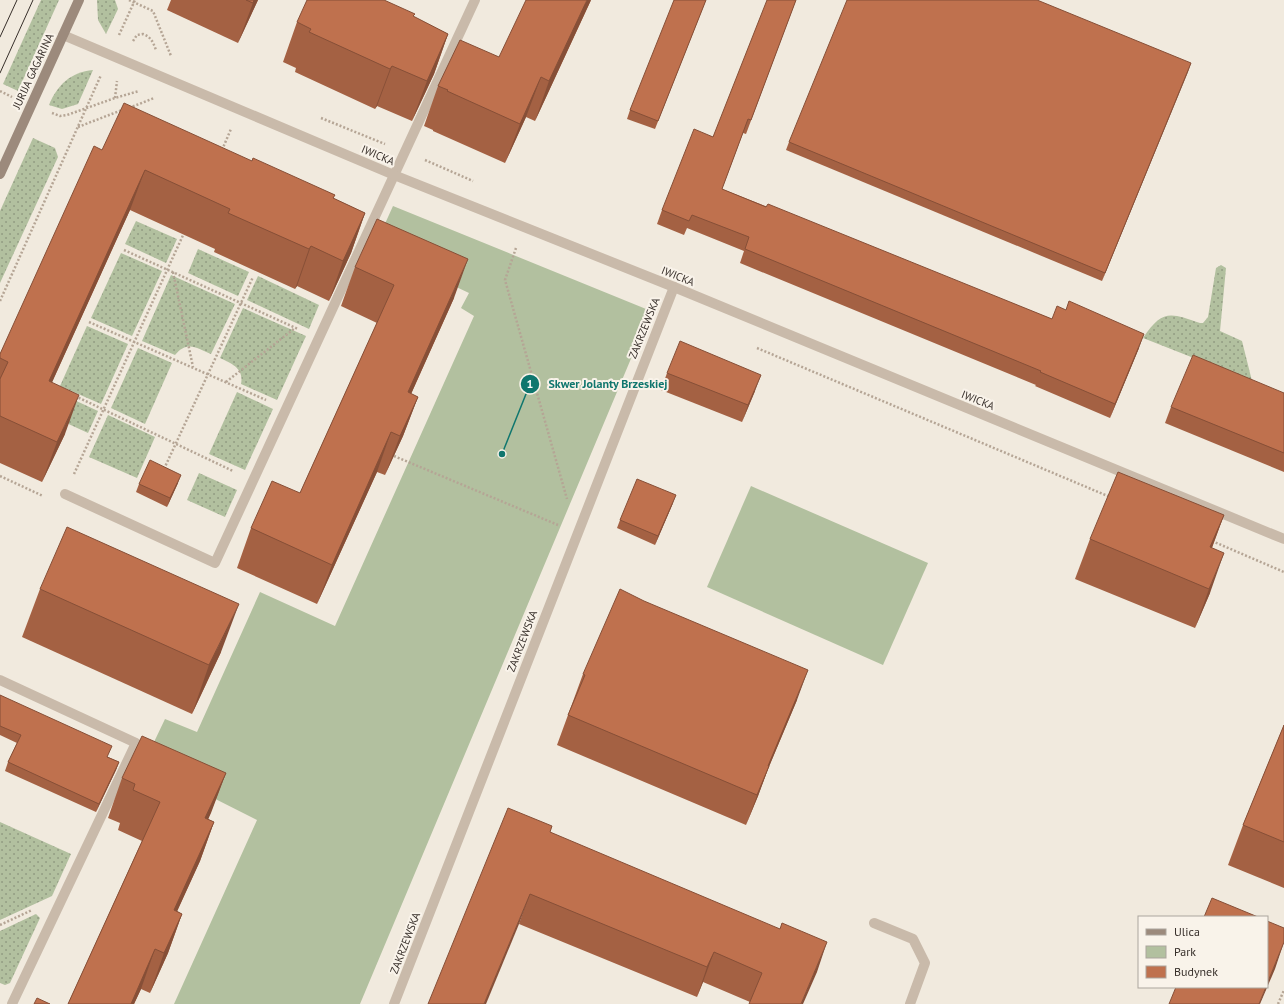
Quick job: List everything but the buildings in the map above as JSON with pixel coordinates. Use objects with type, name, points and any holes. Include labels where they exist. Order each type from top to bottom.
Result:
[{"type":"main road","name":"JURIJA GAGARINA","points":[[0,174],[79,0]]},
{"type":"street","points":[[65,494],[215,563],[475,0]]},
{"type":"street","name":"IWICKA","points":[[63,35],[394,174],[674,287],[1284,539]]},
{"type":"street","name":"ZAKRZEWSKA","points":[[394,1004],[674,287]]},
{"type":"street","points":[[0,680],[136,743],[12,1004]]},
{"type":"street","points":[[874,923],[913,939],[926,963],[910,1004]]},
{"type":"path","points":[[117,41],[135,0]]},
{"type":"path","points":[[0,301],[104,70]]},
{"type":"path","points":[[46,112],[60,116],[67,115],[115,98],[117,79]]},
{"type":"path","points":[[0,91],[17,99]]},
{"type":"path","points":[[219,156],[232,128]]},
{"type":"path","points":[[0,476],[61,505],[186,227]]},
{"type":"path","points":[[517,248],[505,280],[577,533]]},
{"type":"path","points":[[124,250],[319,339]]},
{"type":"path","points":[[173,272],[193,368]]},
{"type":"path","points":[[163,470],[252,277]]},
{"type":"path","points":[[89,322],[286,409]]},
{"type":"path","points":[[226,382],[294,328]]},
{"type":"path","points":[[71,395],[176,443],[253,481]]},
{"type":"path","points":[[394,456],[577,533]]},
{"type":"path","points":[[1278,1004],[1284,990]]},
{"type":"green space","points":[[41,0],[59,0],[18,91],[3,84]]},
{"type":"green space","points":[[97,0],[115,0],[118,9],[106,34],[98,20]]},
{"type":"green space","points":[[93,70],[78,104],[62,109],[49,105],[56,91],[66,81],[85,71]]},
{"type":"green space","points":[[33,138],[55,148],[58,157],[0,283],[0,211]]},
{"type":"green space","points":[[393,206],[651,311],[360,1004],[174,1004],[257,820],[144,763],[165,719],[197,732],[260,592],[335,626],[474,316],[461,308],[469,293],[374,248]]},
{"type":"green space","points":[[136,221],[177,239],[166,263],[125,244]]},
{"type":"green space","points":[[198,249],[249,272],[238,296],[188,273]]},
{"type":"green space","points":[[121,253],[162,271],[132,336],[91,318]]},
{"type":"green space","points":[[1221,265],[1226,268],[1220,331],[1242,341],[1252,381],[1143,338],[1156,322],[1167,316],[1181,317],[1203,323],[1208,317],[1216,268]]},
{"type":"green space","points":[[171,275],[235,304],[211,354],[197,348],[188,347],[179,350],[175,355],[142,341]]},
{"type":"green space","points":[[258,276],[319,305],[309,329],[247,300]]},
{"type":"green space","points":[[243,308],[306,336],[277,400],[241,384],[241,374],[239,371],[229,362],[220,358]]},
{"type":"green space","points":[[87,326],[128,344],[101,404],[60,386]]},
{"type":"green space","points":[[138,348],[172,363],[145,424],[111,408]]},
{"type":"green space","points":[[57,392],[98,411],[88,433],[47,414]]},
{"type":"green space","points":[[237,392],[273,409],[245,470],[209,454]]},
{"type":"green space","points":[[108,415],[155,437],[137,478],[89,457]]},
{"type":"green space","points":[[199,473],[237,490],[225,517],[187,500]]},
{"type":"green space","points":[[751,486],[928,563],[883,665],[707,587]]},
{"type":"green space","points":[[0,822],[71,854],[52,896],[0,920]]},
{"type":"green space","points":[[36,914],[40,918],[10,983],[5,985],[0,983],[0,931]]},
{"type":"tram line","points":[[0,37],[17,0]]},
{"type":"tram line","points":[[0,73],[33,0]]},
{"type":"place","name":"Skwer Jolanty Brzeskiej","points":[[502,454]]}]
